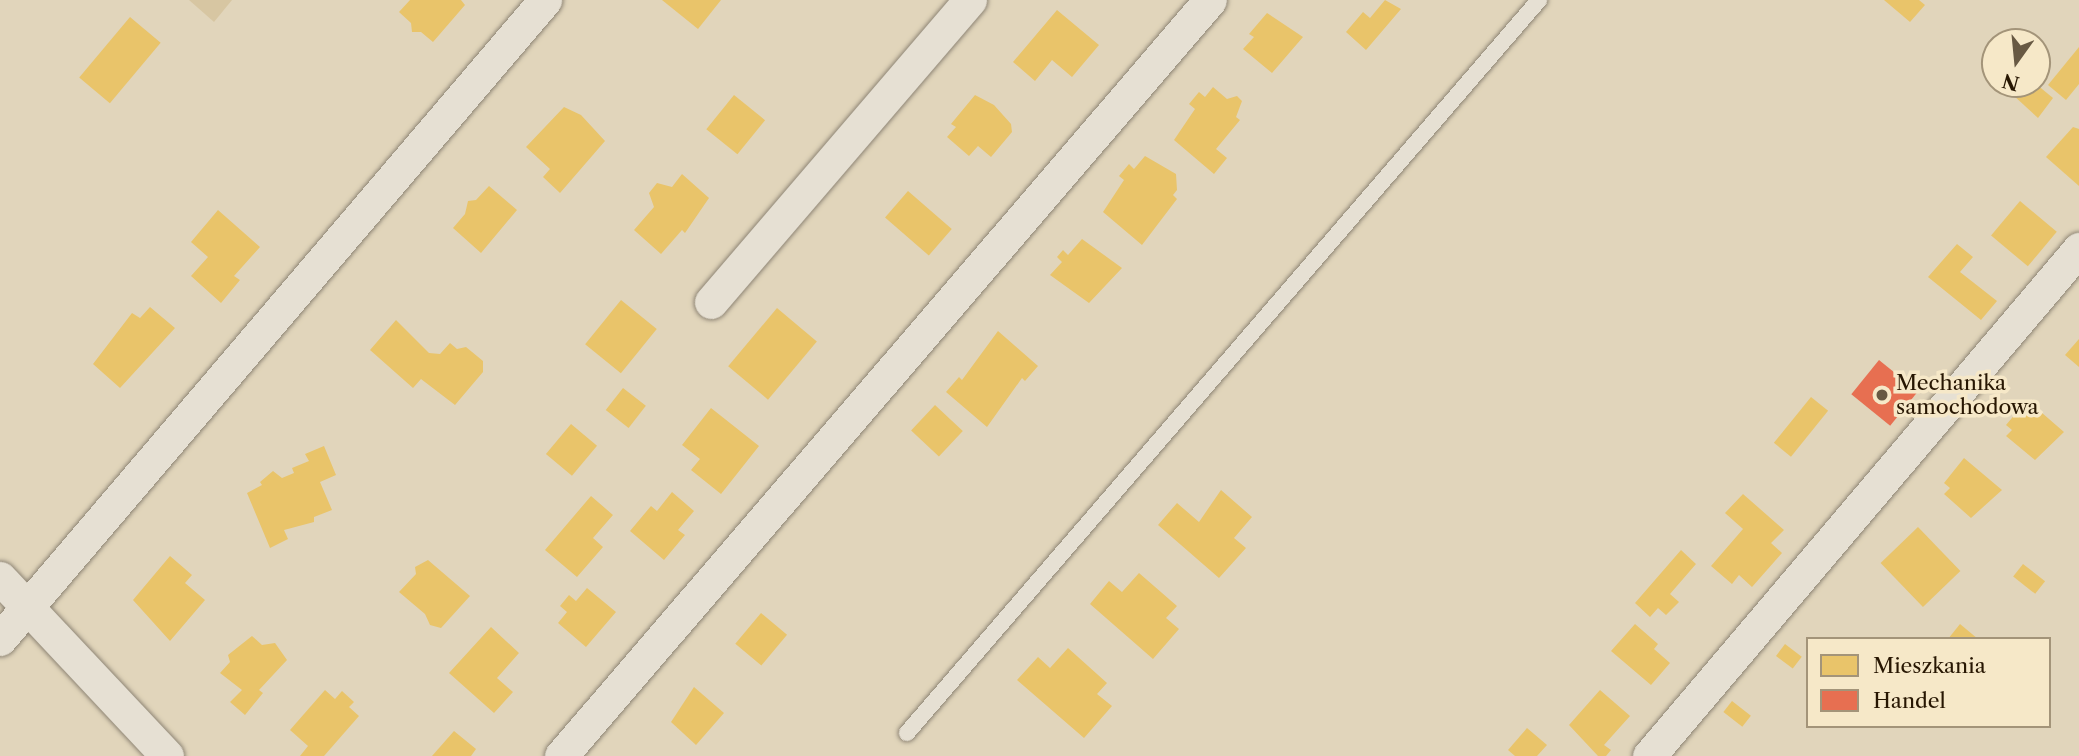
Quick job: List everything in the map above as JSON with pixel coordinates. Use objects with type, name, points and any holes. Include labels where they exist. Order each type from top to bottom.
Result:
[{"type":"street","points":[[0,639],[545,0]]},
{"type":"street","points":[[711,303],[970,0]]},
{"type":"street","points":[[561,756],[1210,0]]},
{"type":"street","points":[[1649,756],[2079,249]]},
{"type":"street","points":[[0,578],[167,756]]},
{"type":"lane","points":[[907,733],[1539,0]]},
{"type":"shaded area","points":[[189,0],[232,0],[214,22]]},
{"type":"building: Mieszkania","points":[[410,0],[461,0],[465,5],[433,42],[421,32],[412,32],[411,23],[399,12]]},
{"type":"building: Mieszkania","points":[[662,0],[721,0],[698,29]]},
{"type":"building: Mieszkania","points":[[1385,0],[1401,9],[1366,50],[1346,32],[1363,12],[1370,18]]},
{"type":"building: Mieszkania","points":[[1884,0],[1919,0],[1925,5],[1910,22]]},
{"type":"building: Mieszkania","points":[[1057,10],[1099,45],[1072,77],[1052,60],[1035,81],[1013,62]]},
{"type":"building: Mieszkania","points":[[1267,13],[1303,37],[1272,73],[1243,49],[1254,37],[1249,34]]},
{"type":"building: Mieszkania","points":[[130,17],[161,43],[110,103],[79,78]]},
{"type":"building: Mieszkania","points":[[2079,47],[2079,84],[2066,100],[2051,88],[2051,81]]},
{"type":"building: Mieszkania","points":[[1213,87],[1227,99],[1237,96],[1242,101],[1236,117],[1240,120],[1216,149],[1227,158],[1214,174],[1174,140],[1195,109],[1189,104],[1199,92],[1205,97]]},
{"type":"building: Mieszkania","points":[[734,95],[765,120],[737,154],[706,129]]},
{"type":"building: Mieszkania","points":[[975,95],[994,105],[1011,124],[1012,132],[991,157],[978,146],[969,156],[947,137],[956,127],[951,124]]},
{"type":"building: Mieszkania","points":[[2016,98],[2053,98],[2038,118]]},
{"type":"building: Mieszkania","points":[[564,107],[581,115],[605,141],[560,193],[543,177],[550,169],[526,147]]},
{"type":"building: Mieszkania","points":[[2073,127],[2079,129],[2079,186],[2046,157]]},
{"type":"building: Mieszkania","points":[[1145,156],[1176,174],[1177,190],[1173,195],[1177,199],[1142,245],[1103,212],[1124,180],[1119,176],[1129,164],[1134,169]]},
{"type":"building: Mieszkania","points":[[682,174],[709,198],[685,233],[682,230],[661,254],[634,230],[654,207],[649,193],[657,183],[672,187]]},
{"type":"building: Mieszkania","points":[[489,186],[517,210],[481,253],[453,228],[465,214],[468,201],[476,200]]},
{"type":"building: Mieszkania","points":[[908,191],[952,229],[929,255],[885,217]]},
{"type":"building: Mieszkania","points":[[2020,201],[2057,232],[2028,266],[1991,235]]},
{"type":"building: Mieszkania","points":[[218,210],[260,247],[234,276],[240,280],[221,303],[191,276],[208,257],[191,242]]},
{"type":"building: Mieszkania","points":[[1082,239],[1122,268],[1089,303],[1050,275],[1062,262],[1057,257],[1063,250],[1068,255]]},
{"type":"building: Mieszkania","points":[[1957,244],[1973,257],[1960,272],[1997,301],[1981,320],[1928,277]]},
{"type":"building: Mieszkania","points":[[621,300],[657,329],[621,373],[585,344]]},
{"type":"building: Mieszkania","points":[[150,307],[175,328],[120,388],[93,364],[132,313],[140,318]]},
{"type":"building: Mieszkania","points":[[777,308],[817,341],[768,400],[728,366]]},
{"type":"building: Mieszkania","points":[[396,320],[429,353],[440,354],[450,343],[457,349],[466,347],[483,361],[483,372],[455,405],[421,379],[413,388],[370,350]]},
{"type":"building: Mieszkania","points":[[998,331],[1038,366],[1025,381],[1022,378],[987,427],[946,392],[959,377],[962,380]]},
{"type":"building: Mieszkania","points":[[2079,339],[2079,367],[2065,355]]},
{"type":"building: Mieszkania","points":[[623,388],[646,406],[629,428],[606,410]]},
{"type":"building: Mieszkania","points":[[1811,397],[1828,411],[1791,457],[1774,443]]},
{"type":"building: Mieszkania","points":[[2027,400],[2064,432],[2035,460],[2006,436],[2012,430],[2006,425]]},
{"type":"building: Mieszkania","points":[[935,405],[963,431],[939,457],[911,431]]},
{"type":"building: Mieszkania","points":[[711,408],[759,446],[721,494],[691,470],[700,459],[682,445]]},
{"type":"building: Mieszkania","points":[[571,424],[597,446],[572,476],[546,454]]},
{"type":"building: Mieszkania","points":[[324,446],[336,475],[320,482],[332,510],[314,517],[314,522],[284,530],[288,539],[270,548],[247,493],[262,485],[260,482],[273,471],[282,478],[294,473],[292,468],[309,461],[305,454]]},
{"type":"building: Mieszkania","points":[[1964,458],[2002,490],[1971,518],[1944,494],[1950,488],[1944,483]]},
{"type":"building: Mieszkania","points":[[1221,490],[1252,517],[1234,538],[1246,548],[1219,578],[1158,525],[1177,503],[1199,522]]},
{"type":"building: Mieszkania","points":[[672,492],[694,511],[678,530],[685,535],[664,560],[630,531],[651,506],[657,511]]},
{"type":"building: Mieszkania","points":[[1743,494],[1784,530],[1771,543],[1782,553],[1752,587],[1739,575],[1732,584],[1711,566],[1743,529],[1725,513]]},
{"type":"building: Mieszkania","points":[[591,496],[613,515],[593,538],[603,547],[577,577],[545,550]]},
{"type":"building: Mieszkania","points":[[1918,527],[1960,571],[1923,607],[1881,563]]},
{"type":"building: Mieszkania","points":[[1681,550],[1696,564],[1670,594],[1679,602],[1666,615],[1658,608],[1650,617],[1635,603]]},
{"type":"building: Mieszkania","points":[[170,556],[192,575],[185,583],[205,600],[170,641],[133,600]]},
{"type":"building: Mieszkania","points":[[428,560],[470,596],[441,628],[430,625],[425,614],[399,592],[416,574],[415,567]]},
{"type":"building: Mieszkania","points":[[2023,564],[2045,581],[2035,594],[2013,577]]},
{"type":"building: Mieszkania","points":[[1139,573],[1177,606],[1166,618],[1179,629],[1153,659],[1090,604],[1109,581],[1122,592]]},
{"type":"building: Mieszkania","points":[[587,588],[616,612],[586,647],[558,623],[567,612],[560,606],[569,595],[576,601]]},
{"type":"building: Mieszkania","points":[[761,613],[787,635],[761,665],[735,644]]},
{"type":"building: Mieszkania","points":[[1635,624],[1658,644],[1654,649],[1670,663],[1651,685],[1611,651]]},
{"type":"building: Mieszkania","points":[[1960,624],[1976,637],[1950,637]]},
{"type":"building: Mieszkania","points":[[491,627],[519,653],[497,678],[513,692],[494,713],[449,673]]},
{"type":"building: Mieszkania","points":[[252,636],[262,645],[275,643],[287,660],[259,690],[263,693],[245,715],[230,702],[242,690],[220,673],[230,662],[228,655]]},
{"type":"building: Mieszkania","points":[[1785,644],[1802,657],[1793,669],[1776,656]]},
{"type":"building: Mieszkania","points":[[1068,648],[1107,683],[1097,694],[1112,706],[1084,738],[1017,680],[1038,657],[1050,668]]},
{"type":"building: Mieszkania","points":[[694,687],[724,713],[696,745],[671,722]]},
{"type":"building: Mieszkania","points":[[325,690],[335,699],[342,691],[354,702],[349,707],[359,716],[324,756],[300,756],[308,746],[290,730]]},
{"type":"building: Mieszkania","points":[[1600,690],[1630,716],[1604,745],[1611,750],[1606,756],[1598,756],[1569,725]]},
{"type":"building: Mieszkania","points":[[1732,701],[1751,716],[1742,727],[1723,712]]},
{"type":"building: Mieszkania","points":[[1527,728],[1547,745],[1537,756],[1515,756],[1508,750]]},
{"type":"building: Mieszkania","points":[[454,731],[476,749],[471,756],[432,756]]},
{"type":"building: Handel","points":[[1879,360],[1918,391],[1890,426],[1851,394]]},
{"type":"place","name":"Mechanika samochodowa","points":[[1882,395]]}]
